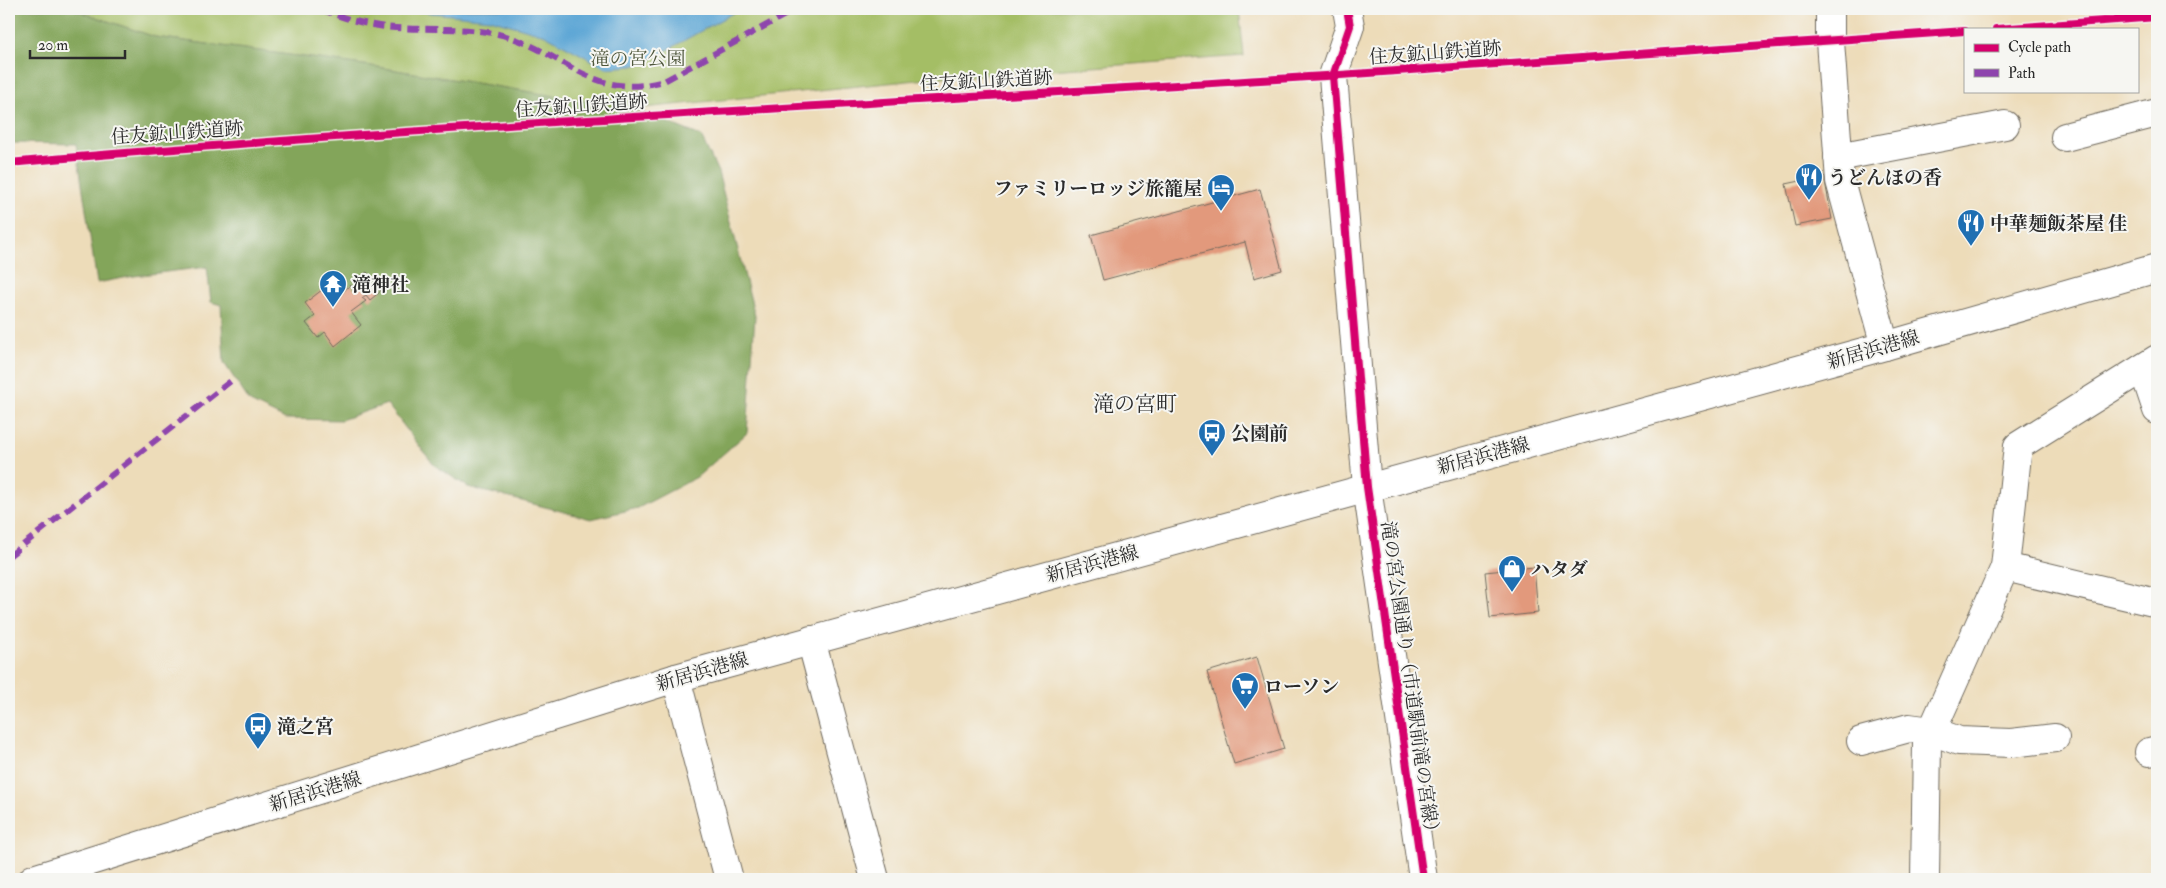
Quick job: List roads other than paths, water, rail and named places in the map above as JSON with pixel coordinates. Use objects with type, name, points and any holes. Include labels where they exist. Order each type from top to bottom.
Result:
[{"type":"street","name":"滝の宮公園通り（市道駅前滝の宮線）","points":[[1347,9],[1350,26],[1333,76],[1367,487],[1423,879]]},
{"type":"street","points":[[1830,9],[1830,41],[1840,181],[1885,346]]},
{"type":"street","points":[[2065,137],[2157,113]]},
{"type":"street","points":[[1838,157],[2005,125]]},
{"type":"street","name":"新居浜港線","points":[[44,878],[676,678],[1885,346],[2157,268]]},
{"type":"street","points":[[1925,879],[1927,742],[2005,567],[2018,446],[2150,363],[2157,410]]},
{"type":"street","points":[[2005,567],[2157,603]]},
{"type":"street","points":[[811,640],[875,879]]},
{"type":"street","points":[[676,678],[729,879]]},
{"type":"street","points":[[1861,741],[1909,728],[1932,731],[1959,741],[2011,743],[2055,738]]},
{"type":"water","points":[[392,9],[740,9],[653,58],[633,66],[606,68],[545,35],[490,19]]},
{"type":"place","name":"うどんほの香","points":[[1809,201]]},
{"type":"place","name":"ファミリーロッジ旅籠屋","points":[[1221,212]]},
{"type":"place","name":"中華麺飯茶屋 佳","points":[[1971,247]]},
{"type":"place","name":"滝神社","points":[[333,308]]},
{"type":"place","name":"公園前","points":[[1212,457]]},
{"type":"place","name":"ハタダ","points":[[1512,593]]},
{"type":"place","name":"ローソン","points":[[1245,710]]},
{"type":"place","name":"滝之宮","points":[[258,750]]},
{"type":"district","name":"滝の宮町","points":[[1135,404]]},
{"type":"park label","name":"滝の宮公園","points":[[638,58]]}]
